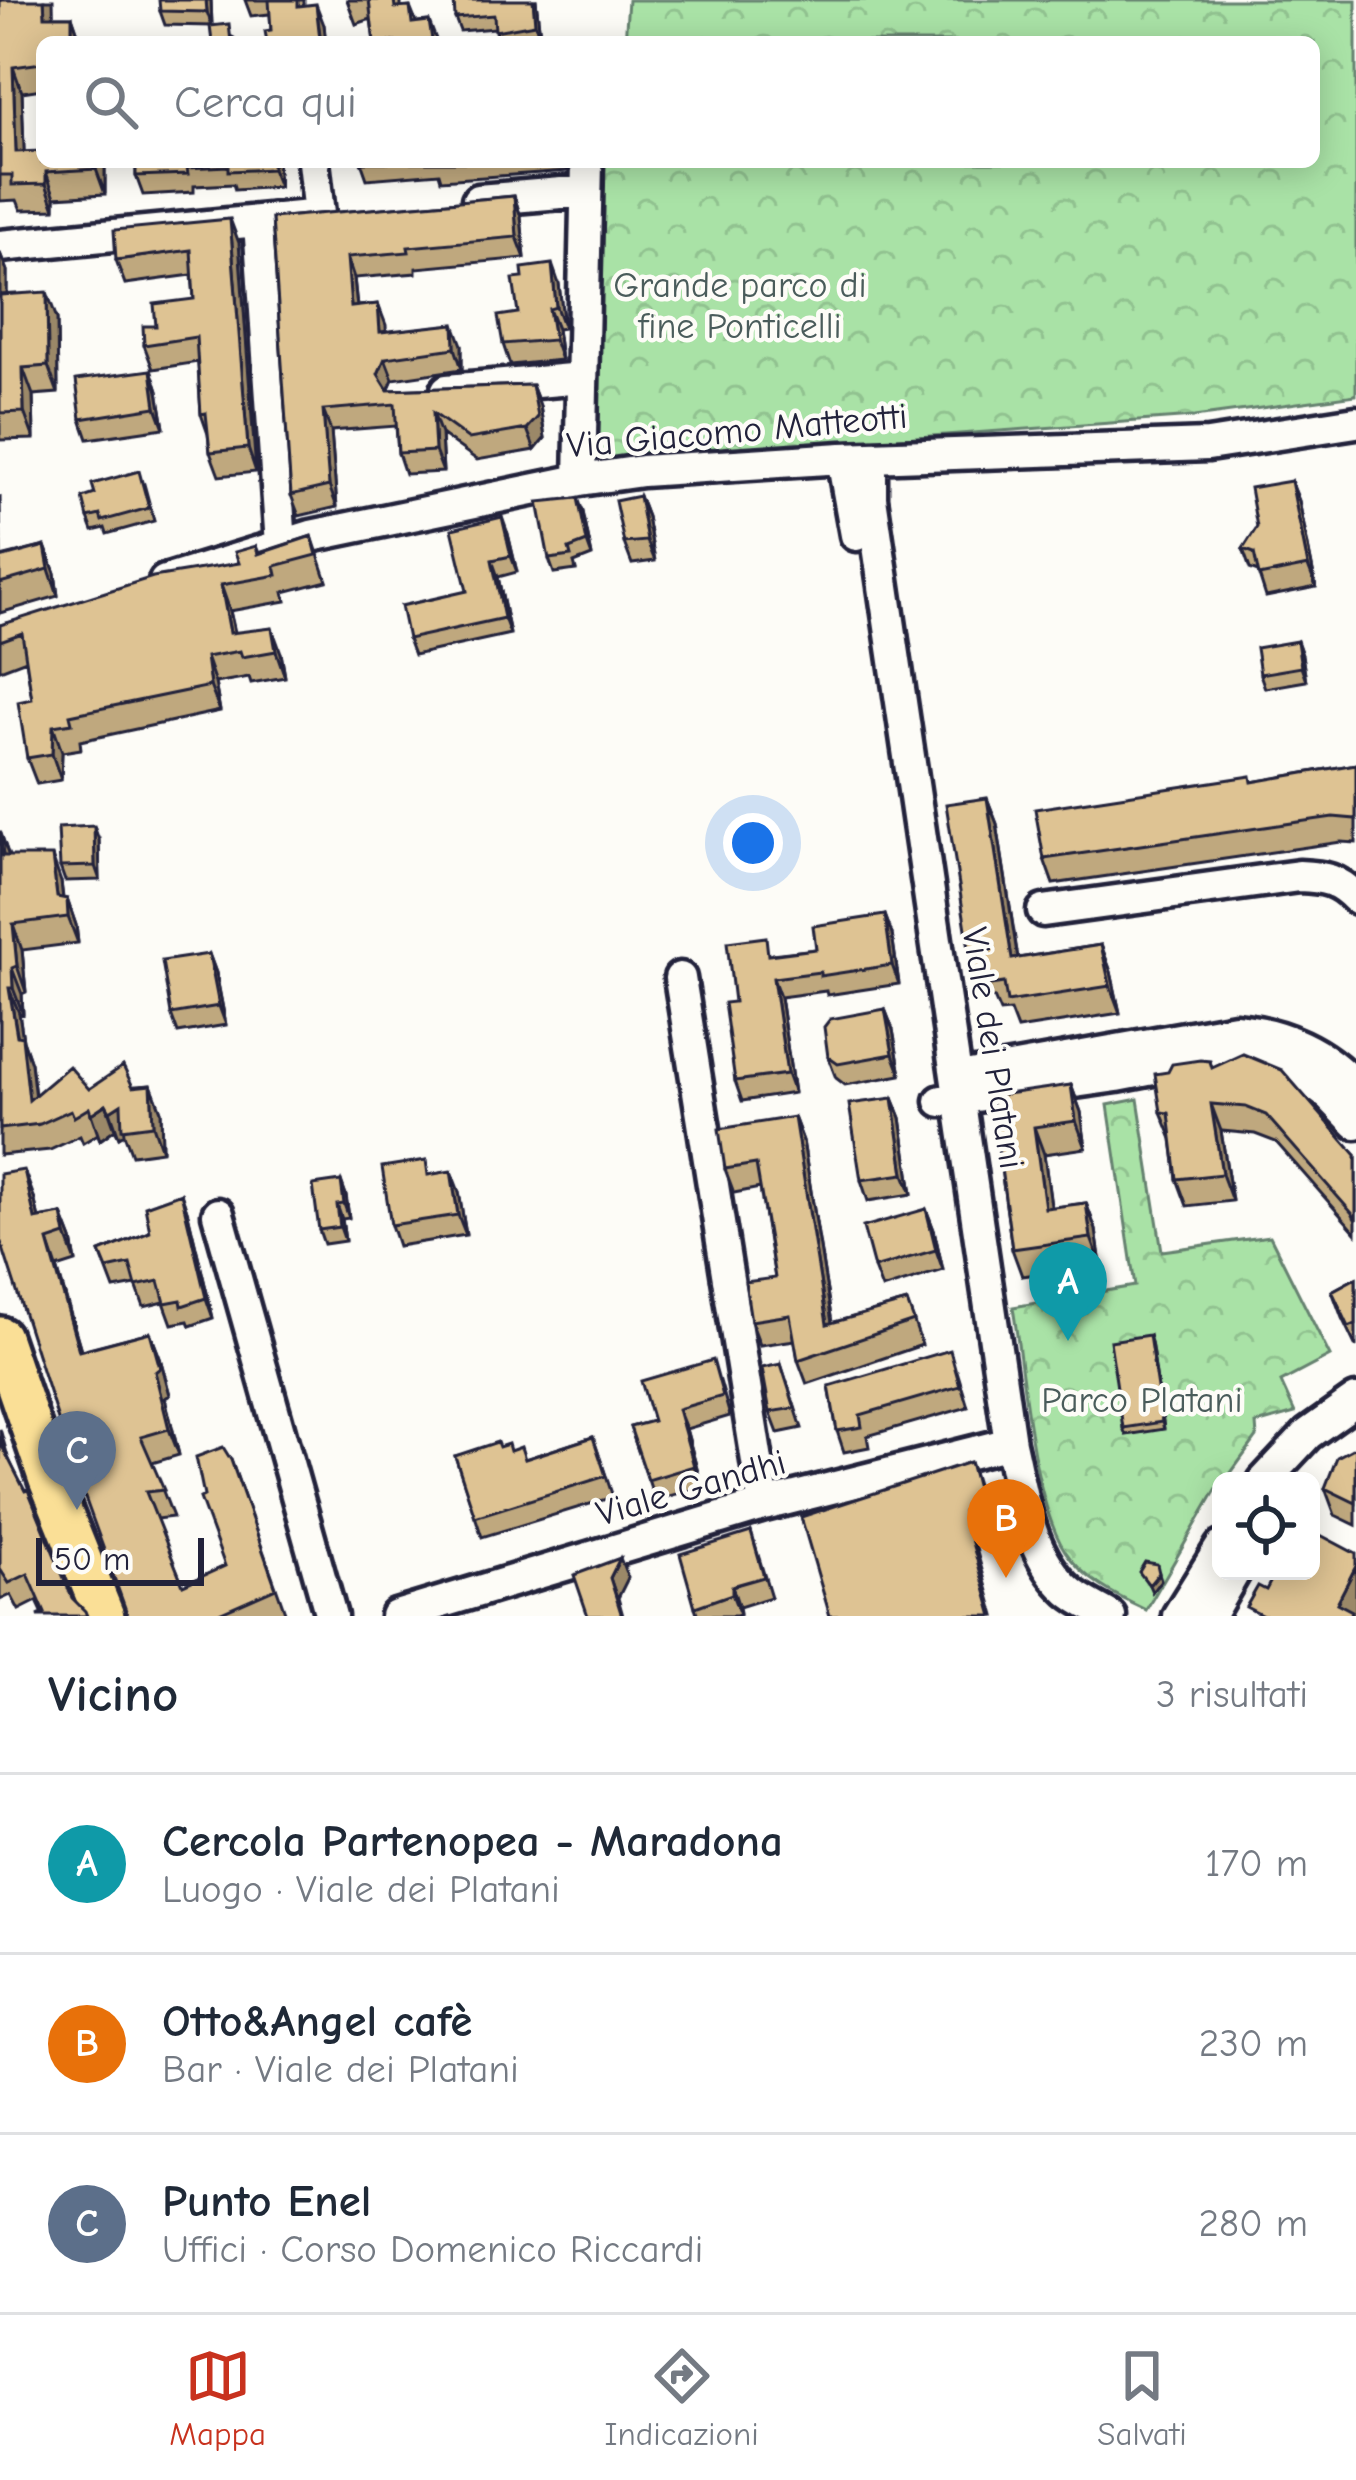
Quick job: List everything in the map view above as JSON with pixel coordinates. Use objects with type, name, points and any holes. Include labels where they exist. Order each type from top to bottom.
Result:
[{"type":"main road","points":[[0,1336],[49,1480],[104,1616]]},
{"type":"street","points":[[0,246],[259,224],[330,213],[315,168]]},
{"type":"street","points":[[452,202],[586,176],[580,480]]},
{"type":"street","points":[[259,224],[280,545]]},
{"type":"street","points":[[427,392],[582,378]]},
{"type":"street","name":"Via Giacomo Matteotti","points":[[136,591],[280,545],[641,471],[857,457],[1208,445],[1356,422]]},
{"type":"street","name":"Viale dei Platani","points":[[857,457],[1019,1555],[1041,1588],[1073,1616]]},
{"type":"street","points":[[1043,911],[1299,877],[1324,877],[1343,884],[1356,898]]},
{"type":"street","points":[[680,978],[764,1505]]},
{"type":"street","points":[[950,1089],[1235,1029],[1269,1032],[1295,1041],[1348,1084],[1356,1123]]},
{"type":"street","points":[[218,1214],[331,1616]]},
{"type":"street","points":[[1272,1472],[1308,1434],[1356,1400]]},
{"type":"street","points":[[1299,1472],[1327,1443],[1356,1426]]},
{"type":"street","name":"Viale dei Platani","points":[[1001,1445],[1044,1560],[1070,1593],[1109,1616]]},
{"type":"street","name":"Viale Gandhi","points":[[396,1616],[764,1505],[1001,1445]]},
{"type":"street","points":[[1178,1616],[1212,1561]]},
{"type":"street","points":[[1210,1616],[1230,1580]]},
{"type":"green space","name":"Grande parco di fine Ponticelli","points":[[628,0],[1356,0],[1356,395],[1194,417],[587,461],[599,168],[1320,168],[1320,36],[625,36]]},
{"type":"green space","name":"Parco Platani","points":[[1138,1099],[1162,1251],[1270,1236],[1330,1356],[1281,1382],[1295,1413],[1256,1424],[1257,1437],[1232,1472],[1212,1472],[1212,1496],[1146,1610],[1081,1570],[1054,1528],[1037,1468],[1013,1307],[1135,1286],[1108,1105]]},
{"type":"building","points":[[0,0],[44,0],[45,16],[72,16],[72,36],[36,36],[36,64],[13,67],[16,152],[36,151],[36,168],[96,169],[46,172],[46,184],[12,185],[12,175],[0,175]]},
{"type":"building","points":[[159,0],[206,0],[207,12],[160,11]]},
{"type":"building","points":[[269,0],[316,4],[320,36],[266,36],[265,31],[271,30]]},
{"type":"building","points":[[369,0],[394,0],[395,8],[410,7],[412,23],[429,21],[431,36],[373,36]]},
{"type":"building","points":[[454,0],[533,0],[535,24],[495,31],[494,15],[455,18]]},
{"type":"building","points":[[229,24],[230,36],[211,36],[210,26]]},
{"type":"building","points":[[136,168],[187,168],[188,174],[136,176]]},
{"type":"building","points":[[514,196],[517,237],[347,257],[351,307],[378,304],[380,332],[454,324],[455,348],[385,358],[378,374],[388,390],[532,385],[538,417],[527,429],[469,439],[433,413],[435,451],[398,453],[395,404],[323,410],[329,486],[291,495],[272,218]]},
{"type":"building","points":[[230,219],[248,448],[210,452],[206,413],[201,414],[196,337],[144,345],[143,326],[156,326],[154,304],[194,299],[191,250],[116,260],[114,230]]},
{"type":"building","points":[[552,264],[556,307],[549,309],[554,340],[503,344],[498,316],[518,313],[513,279],[523,278],[522,268]]},
{"type":"building","points":[[47,292],[48,366],[23,368],[24,412],[0,413],[0,295]]},
{"type":"building","points":[[151,370],[156,407],[81,419],[76,380]]},
{"type":"building","points":[[139,471],[149,508],[102,521],[100,515],[88,518],[83,498],[95,494],[92,484]]},
{"type":"building","points":[[1291,481],[1308,566],[1259,576],[1254,553],[1243,549],[1257,527],[1250,488]]},
{"type":"building","points":[[639,496],[647,541],[624,543],[615,501]]},
{"type":"building","points":[[578,498],[587,542],[569,549],[571,556],[549,559],[538,502]]},
{"type":"building","points":[[502,517],[511,556],[492,560],[504,618],[408,639],[401,606],[467,591],[452,529]]},
{"type":"building","points":[[312,536],[317,555],[275,566],[277,575],[221,585],[230,633],[272,628],[276,651],[206,657],[210,686],[70,715],[72,723],[53,726],[52,754],[27,758],[18,702],[32,699],[22,633],[0,641],[0,625],[153,577],[239,563],[235,552],[256,546],[258,554]]},
{"type":"building","points":[[45,546],[49,569],[0,583],[0,558]]},
{"type":"building","points":[[1297,641],[1301,667],[1260,674],[1256,648]]},
{"type":"building","points":[[1356,764],[1356,819],[1333,817],[1044,859],[1035,809]]},
{"type":"building","points":[[987,798],[1012,959],[1101,945],[1110,986],[1007,1002],[1004,983],[990,985],[984,971],[973,973],[946,804]]},
{"type":"building","points":[[94,826],[95,866],[60,867],[58,828]]},
{"type":"building","points":[[0,831],[3,856],[52,856],[57,897],[67,899],[68,917],[13,924],[17,966],[12,968],[13,988],[9,988],[17,1036],[22,1037],[29,1100],[69,1066],[89,1089],[123,1066],[133,1087],[151,1085],[153,1125],[122,1129],[121,1104],[110,1111],[106,1104],[91,1114],[89,1108],[74,1117],[71,1110],[40,1124],[0,1129]]},
{"type":"building","points":[[885,915],[892,965],[773,978],[787,1074],[735,1081],[724,1003],[734,1002],[727,942],[766,937],[768,955],[816,949],[813,926]]},
{"type":"building","points":[[209,954],[219,1006],[171,1014],[162,961]]},
{"type":"building","points":[[885,1009],[893,1054],[838,1064],[828,1057],[824,1027],[830,1019]]},
{"type":"building","points":[[1243,1054],[1282,1070],[1356,1155],[1356,1221],[1266,1115],[1246,1107],[1211,1104],[1222,1174],[1177,1179],[1169,1113],[1161,1112],[1155,1074],[1168,1072],[1172,1064],[1200,1060],[1210,1061],[1212,1068]]},
{"type":"building","points":[[1071,1085],[1076,1121],[1034,1127],[1045,1208],[1086,1203],[1091,1238],[1012,1249],[992,1102],[1000,1101],[999,1095]]},
{"type":"building","points":[[893,1098],[904,1174],[861,1180],[849,1104]]},
{"type":"building","points":[[794,1117],[827,1324],[907,1302],[914,1321],[798,1360],[790,1315],[751,1321],[745,1282],[775,1278],[769,1240],[756,1164],[725,1169],[719,1129]]},
{"type":"building","points":[[426,1160],[428,1175],[451,1171],[458,1215],[391,1225],[382,1167]]},
{"type":"building","points":[[24,1170],[35,1219],[62,1214],[66,1235],[48,1241],[79,1351],[150,1332],[169,1429],[141,1437],[164,1490],[146,1492],[183,1585],[225,1566],[200,1498],[204,1496],[196,1457],[223,1447],[276,1588],[212,1616],[128,1616],[68,1451],[0,1239],[0,1174]]},
{"type":"building","points":[[341,1181],[340,1227],[319,1230],[313,1185]]},
{"type":"building","points":[[181,1193],[206,1298],[182,1306],[181,1300],[165,1303],[159,1281],[136,1286],[130,1264],[107,1269],[100,1252],[150,1232],[145,1206]]},
{"type":"building","points":[[926,1209],[936,1250],[874,1268],[863,1227]]},
{"type":"building","points":[[1356,1278],[1356,1324],[1349,1327],[1332,1291]]},
{"type":"building","points":[[1149,1335],[1162,1422],[1123,1428],[1110,1341]]},
{"type":"building","points":[[950,1350],[960,1386],[860,1415],[862,1427],[837,1431],[829,1386]]},
{"type":"building","points":[[713,1360],[723,1396],[678,1409],[694,1466],[648,1480],[630,1427],[653,1421],[641,1381]]},
{"type":"building","points":[[781,1364],[795,1408],[770,1412],[762,1368]]},
{"type":"building","points":[[0,1437],[28,1490],[72,1598],[87,1616],[38,1616],[45,1613],[28,1574],[9,1583],[0,1569]]},
{"type":"building","points":[[593,1437],[606,1476],[475,1517],[455,1456],[497,1442],[499,1447],[508,1444],[510,1451],[521,1447],[525,1459]]},
{"type":"building","points":[[1356,1447],[1356,1503],[1325,1488],[1337,1457]]},
{"type":"building","points":[[970,1462],[979,1496],[963,1511],[993,1616],[830,1616],[801,1517]]},
{"type":"building","points":[[751,1532],[764,1577],[732,1586],[732,1594],[695,1607],[680,1554]]},
{"type":"building","points":[[1320,1535],[1356,1554],[1356,1566],[1337,1603],[1354,1616],[1263,1616],[1246,1607],[1258,1586],[1266,1590],[1271,1580],[1320,1580]]},
{"type":"building","points":[[620,1558],[610,1578],[622,1616],[588,1616],[574,1575]]},
{"type":"building","points":[[1145,1562],[1157,1564],[1159,1573],[1149,1585],[1139,1572]]},
{"type":"place","name":"Cercola Partenopea - Maradona","points":[[1068,1341]]},
{"type":"place","name":"Punto Enel","points":[[77,1510]]},
{"type":"place","name":"Otto&Angel cafè","points":[[1006,1578]]}]
